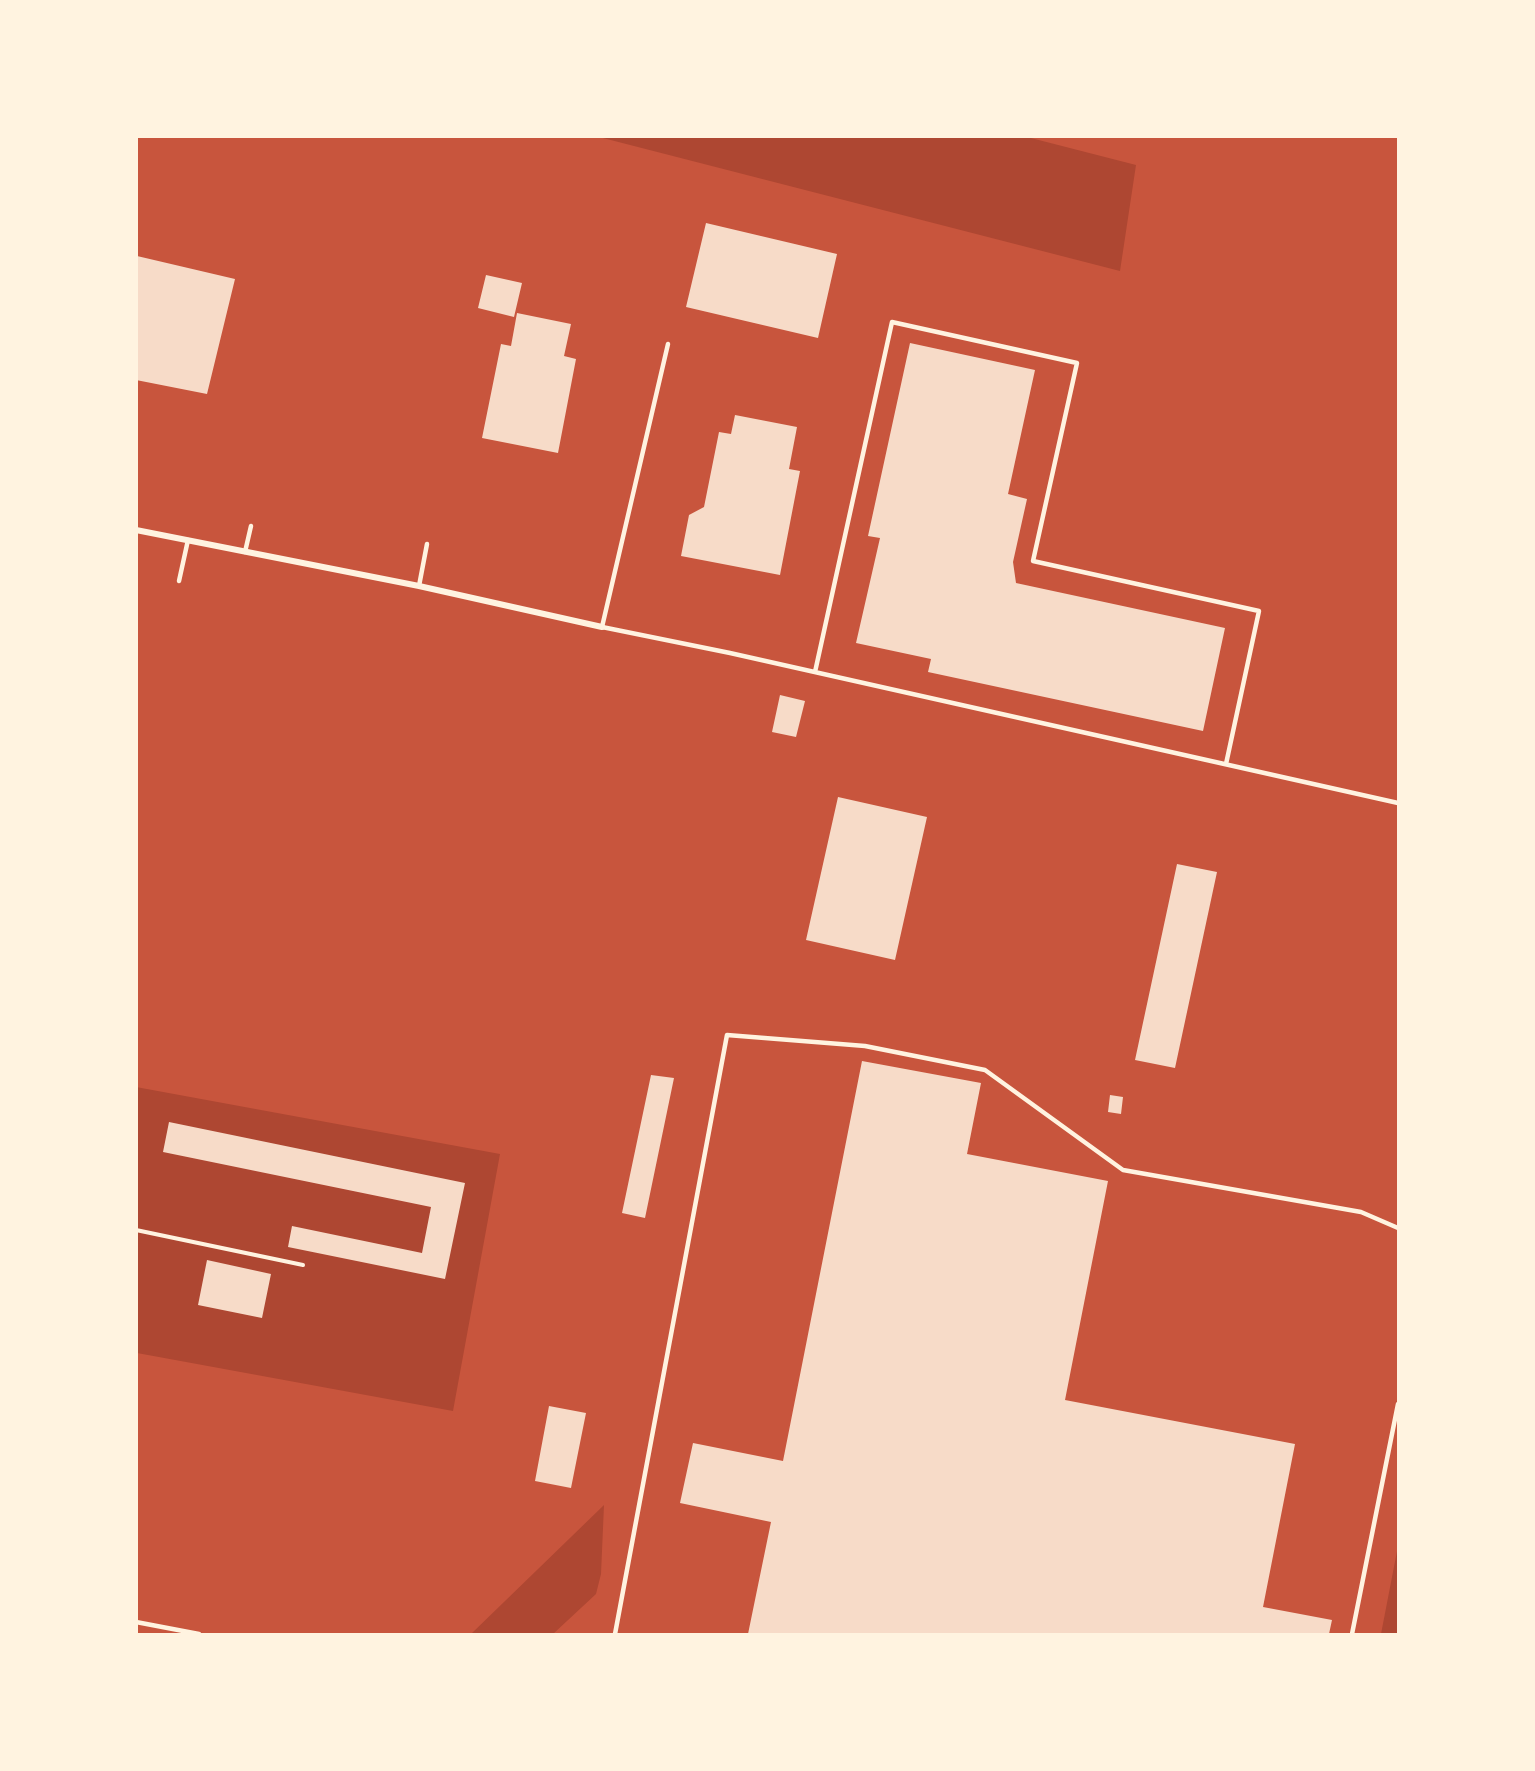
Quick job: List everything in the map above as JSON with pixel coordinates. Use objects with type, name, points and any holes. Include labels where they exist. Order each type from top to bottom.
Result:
[{"type":"street","points":[[136,530],[419,586],[602,627]]},
{"type":"lane","points":[[815,672],[892,322],[1077,363],[1033,561],[1259,611],[1226,764]]},
{"type":"lane","points":[[668,344],[602,627],[815,672],[1398,803]]},
{"type":"lane","points":[[245,552],[251,526]]},
{"type":"lane","points":[[179,580],[188,540]]},
{"type":"lane","points":[[419,586],[427,544]]},
{"type":"lane","points":[[615,1635],[727,1035],[865,1046],[985,1070],[1123,1170],[1360,1212],[1398,1228]]},
{"type":"lane","points":[[1352,1635],[1398,1404]]},
{"type":"lane","points":[[136,1622],[199,1635]]},
{"type":"path","points":[[136,1230],[303,1265]]},
{"type":"shaded area","points":[[599,137],[1027,137],[1136,165],[1120,271]]},
{"type":"shaded area","points":[[136,1087],[500,1154],[453,1411],[137,1353]]},
{"type":"shaded area","points":[[604,1505],[601,1574],[596,1594],[553,1634],[471,1634]]},
{"type":"shaded area","points":[[1398,1546],[1398,1634],[1381,1634]]},
{"type":"building","points":[[706,223],[837,254],[818,338],[686,307]]},
{"type":"building","points":[[137,256],[235,279],[207,394],[136,380]]},
{"type":"building","points":[[486,275],[522,283],[514,317],[478,308]]},
{"type":"building","points":[[517,313],[571,324],[564,356],[576,359],[558,453],[482,438],[501,344],[511,346]]},
{"type":"building","points":[[910,343],[1035,370],[1008,494],[1027,499],[1013,562],[1016,583],[1225,628],[1203,731],[928,672],[931,659],[856,643],[880,538],[868,536]]},
{"type":"building","points":[[735,415],[797,427],[789,469],[800,471],[780,575],[681,556],[689,515],[704,507],[719,432],[731,434]]},
{"type":"building","points":[[780,695],[805,701],[796,737],[772,732]]},
{"type":"building","points":[[838,797],[927,817],[895,960],[806,940]]},
{"type":"building","points":[[1177,864],[1217,872],[1175,1068],[1135,1060]]},
{"type":"building","points":[[862,1061],[981,1083],[967,1154],[1108,1181],[1065,1400],[1295,1444],[1263,1607],[1332,1620],[1329,1634],[748,1634],[771,1522],[680,1503],[693,1443],[783,1461]]},
{"type":"building","points":[[651,1075],[674,1078],[645,1218],[622,1213]]},
{"type":"building","points":[[1110,1095],[1123,1097],[1121,1114],[1108,1112]]},
{"type":"building","points":[[169,1122],[465,1183],[445,1279],[288,1247],[292,1226],[422,1253],[431,1207],[163,1152]]},
{"type":"building","points":[[207,1260],[271,1274],[262,1318],[198,1305]]},
{"type":"building","points":[[549,1406],[586,1413],[571,1488],[535,1481]]}]
